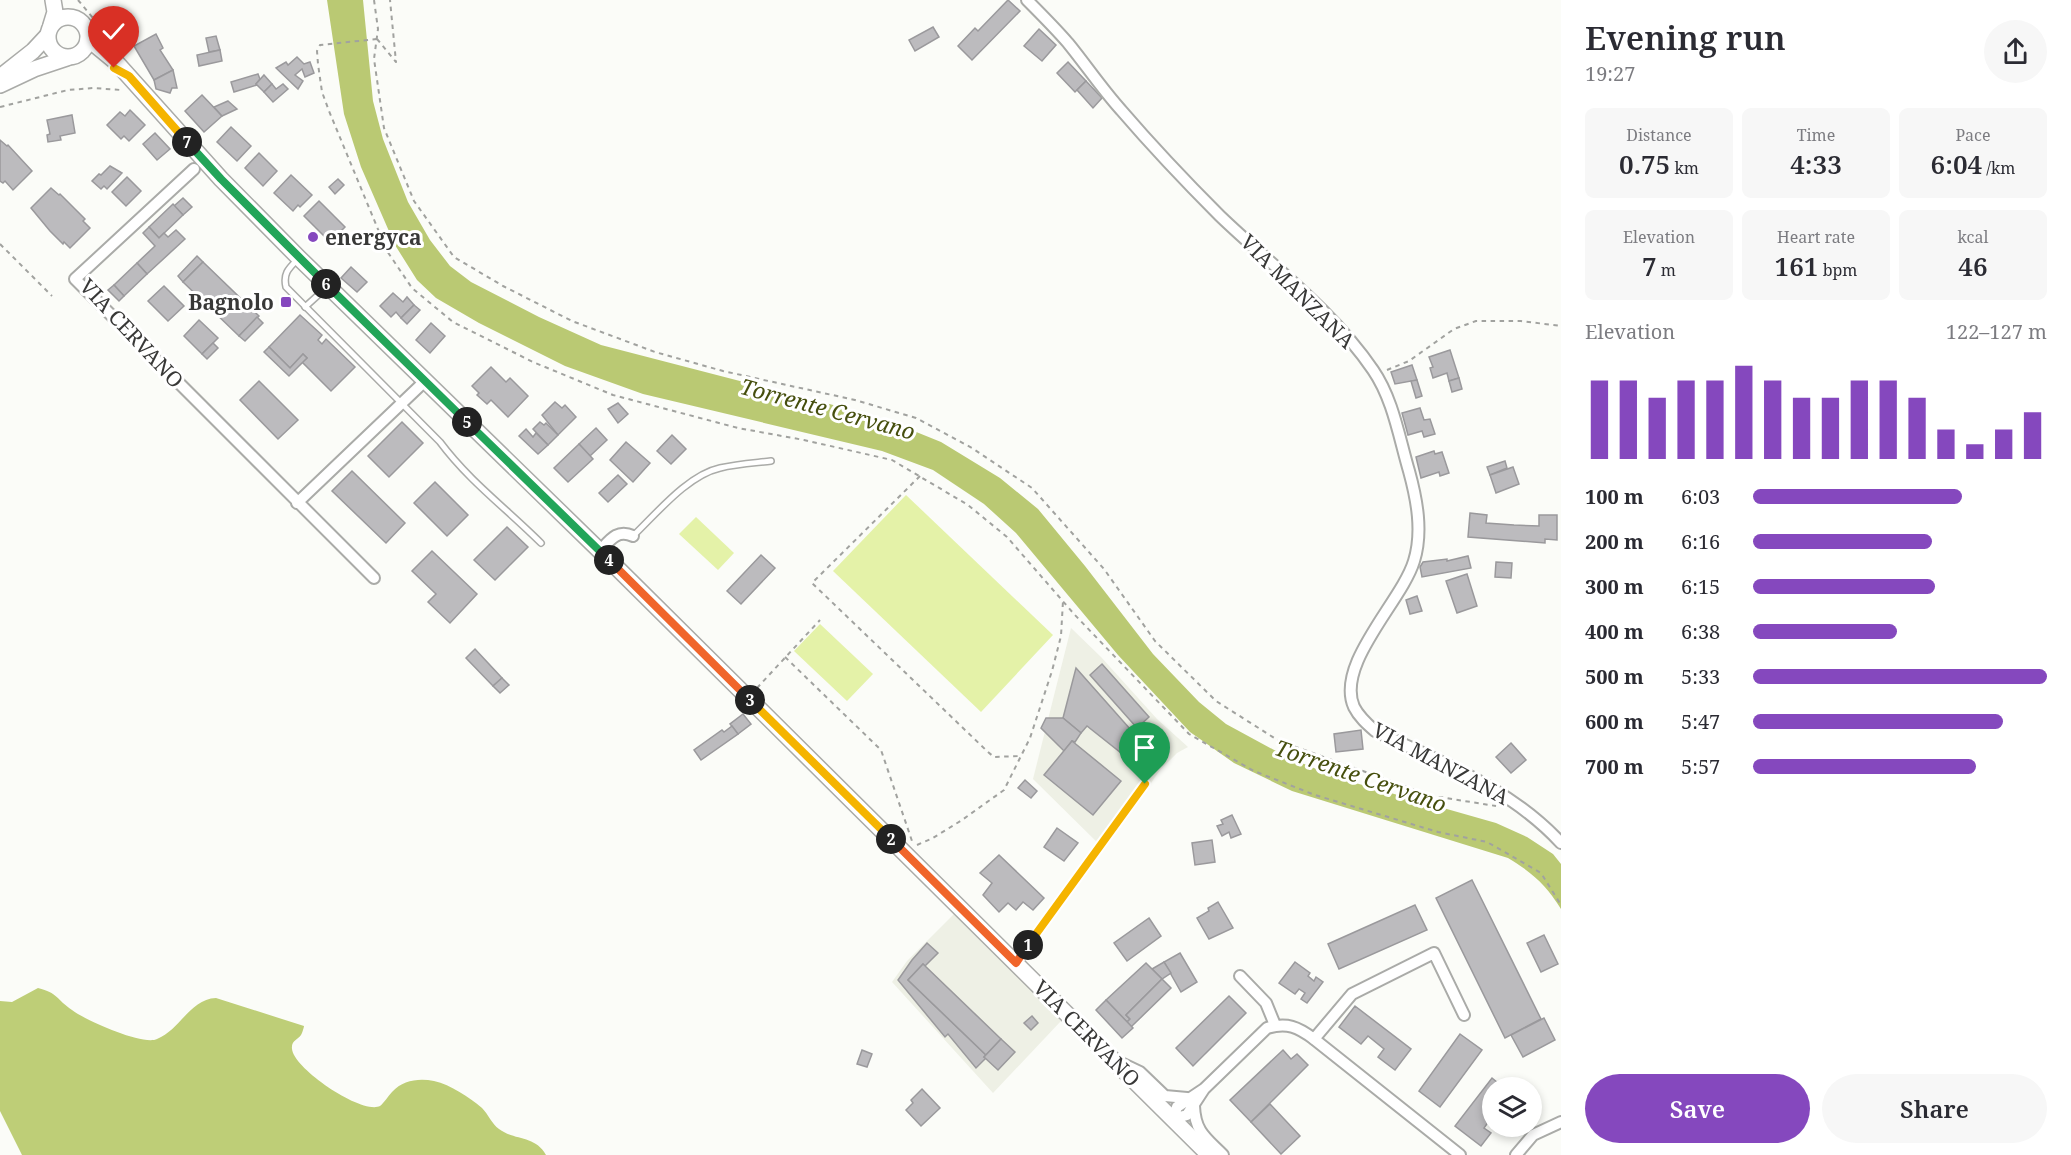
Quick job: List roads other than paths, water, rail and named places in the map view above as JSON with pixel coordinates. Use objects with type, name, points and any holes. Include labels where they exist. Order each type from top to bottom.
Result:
[{"type":"main road","points":[[53,0],[55,12],[49,31],[51,48],[61,57],[105,63],[126,83]]},
{"type":"main road","points":[[0,85],[25,72],[84,50],[88,33],[83,23],[73,17],[62,0]]},
{"type":"main road","points":[[0,77],[33,51],[61,18],[73,17]]},
{"type":"main road","name":"VIA CERVANO","points":[[88,39],[116,62],[126,83],[299,258],[600,551],[1209,1155]]},
{"type":"street","name":"VIA MANZANA","points":[[1027,0],[1067,41],[1120,110],[1220,215],[1337,324],[1376,374],[1385,392],[1415,493],[1418,523],[1415,559],[1357,663],[1350,693],[1354,707],[1362,719],[1375,731],[1491,786],[1517,804],[1561,843]]},
{"type":"street","name":"VIA CERVANO","points":[[194,169],[75,279],[374,578]]},
{"type":"street","points":[[297,502],[425,381]]},
{"type":"street","points":[[600,551],[617,534],[623,532],[633,536]]},
{"type":"street","points":[[1314,1039],[1352,994],[1434,953],[1464,1015]]},
{"type":"street","points":[[1240,976],[1266,1003],[1275,1025]]},
{"type":"street","points":[[1173,1119],[1187,1115],[1191,1102],[1267,1028],[1275,1025],[1290,1025],[1301,1029],[1460,1155]]},
{"type":"street","points":[[1112,1059],[1140,1072],[1165,1096],[1191,1102]]},
{"type":"street","points":[[1191,1102],[1197,1128],[1223,1155]]},
{"type":"street","points":[[1516,1155],[1533,1135],[1561,1122]]},
{"type":"lane","points":[[299,258],[288,268],[284,281],[286,287],[440,441],[454,461],[542,543]]},
{"type":"lane","points":[[305,307],[328,286]]},
{"type":"lane","points":[[633,536],[680,491],[703,475],[718,468],[771,461]]},
{"type":"lane","points":[[1016,963],[1145,784]]},
{"type":"water","name":"Torrente Cervano","points":[[327,0],[363,0],[373,101],[383,139],[408,202],[430,240],[450,266],[471,282],[539,317],[601,345],[837,406],[894,423],[941,442],[1000,478],[1038,509],[1153,654],[1199,702],[1226,724],[1285,756],[1338,778],[1496,823],[1527,837],[1553,854],[1561,864],[1561,909],[1538,880],[1508,858],[1292,791],[1234,763],[1190,732],[1118,655],[1016,533],[984,504],[933,470],[882,451],[643,394],[565,366],[479,323],[436,298],[417,280],[395,245],[361,167],[344,114]]},
{"type":"place","name":"energyca","points":[[313,237]]},
{"type":"place","name":"Bagnolo","points":[[286,302]]}]
